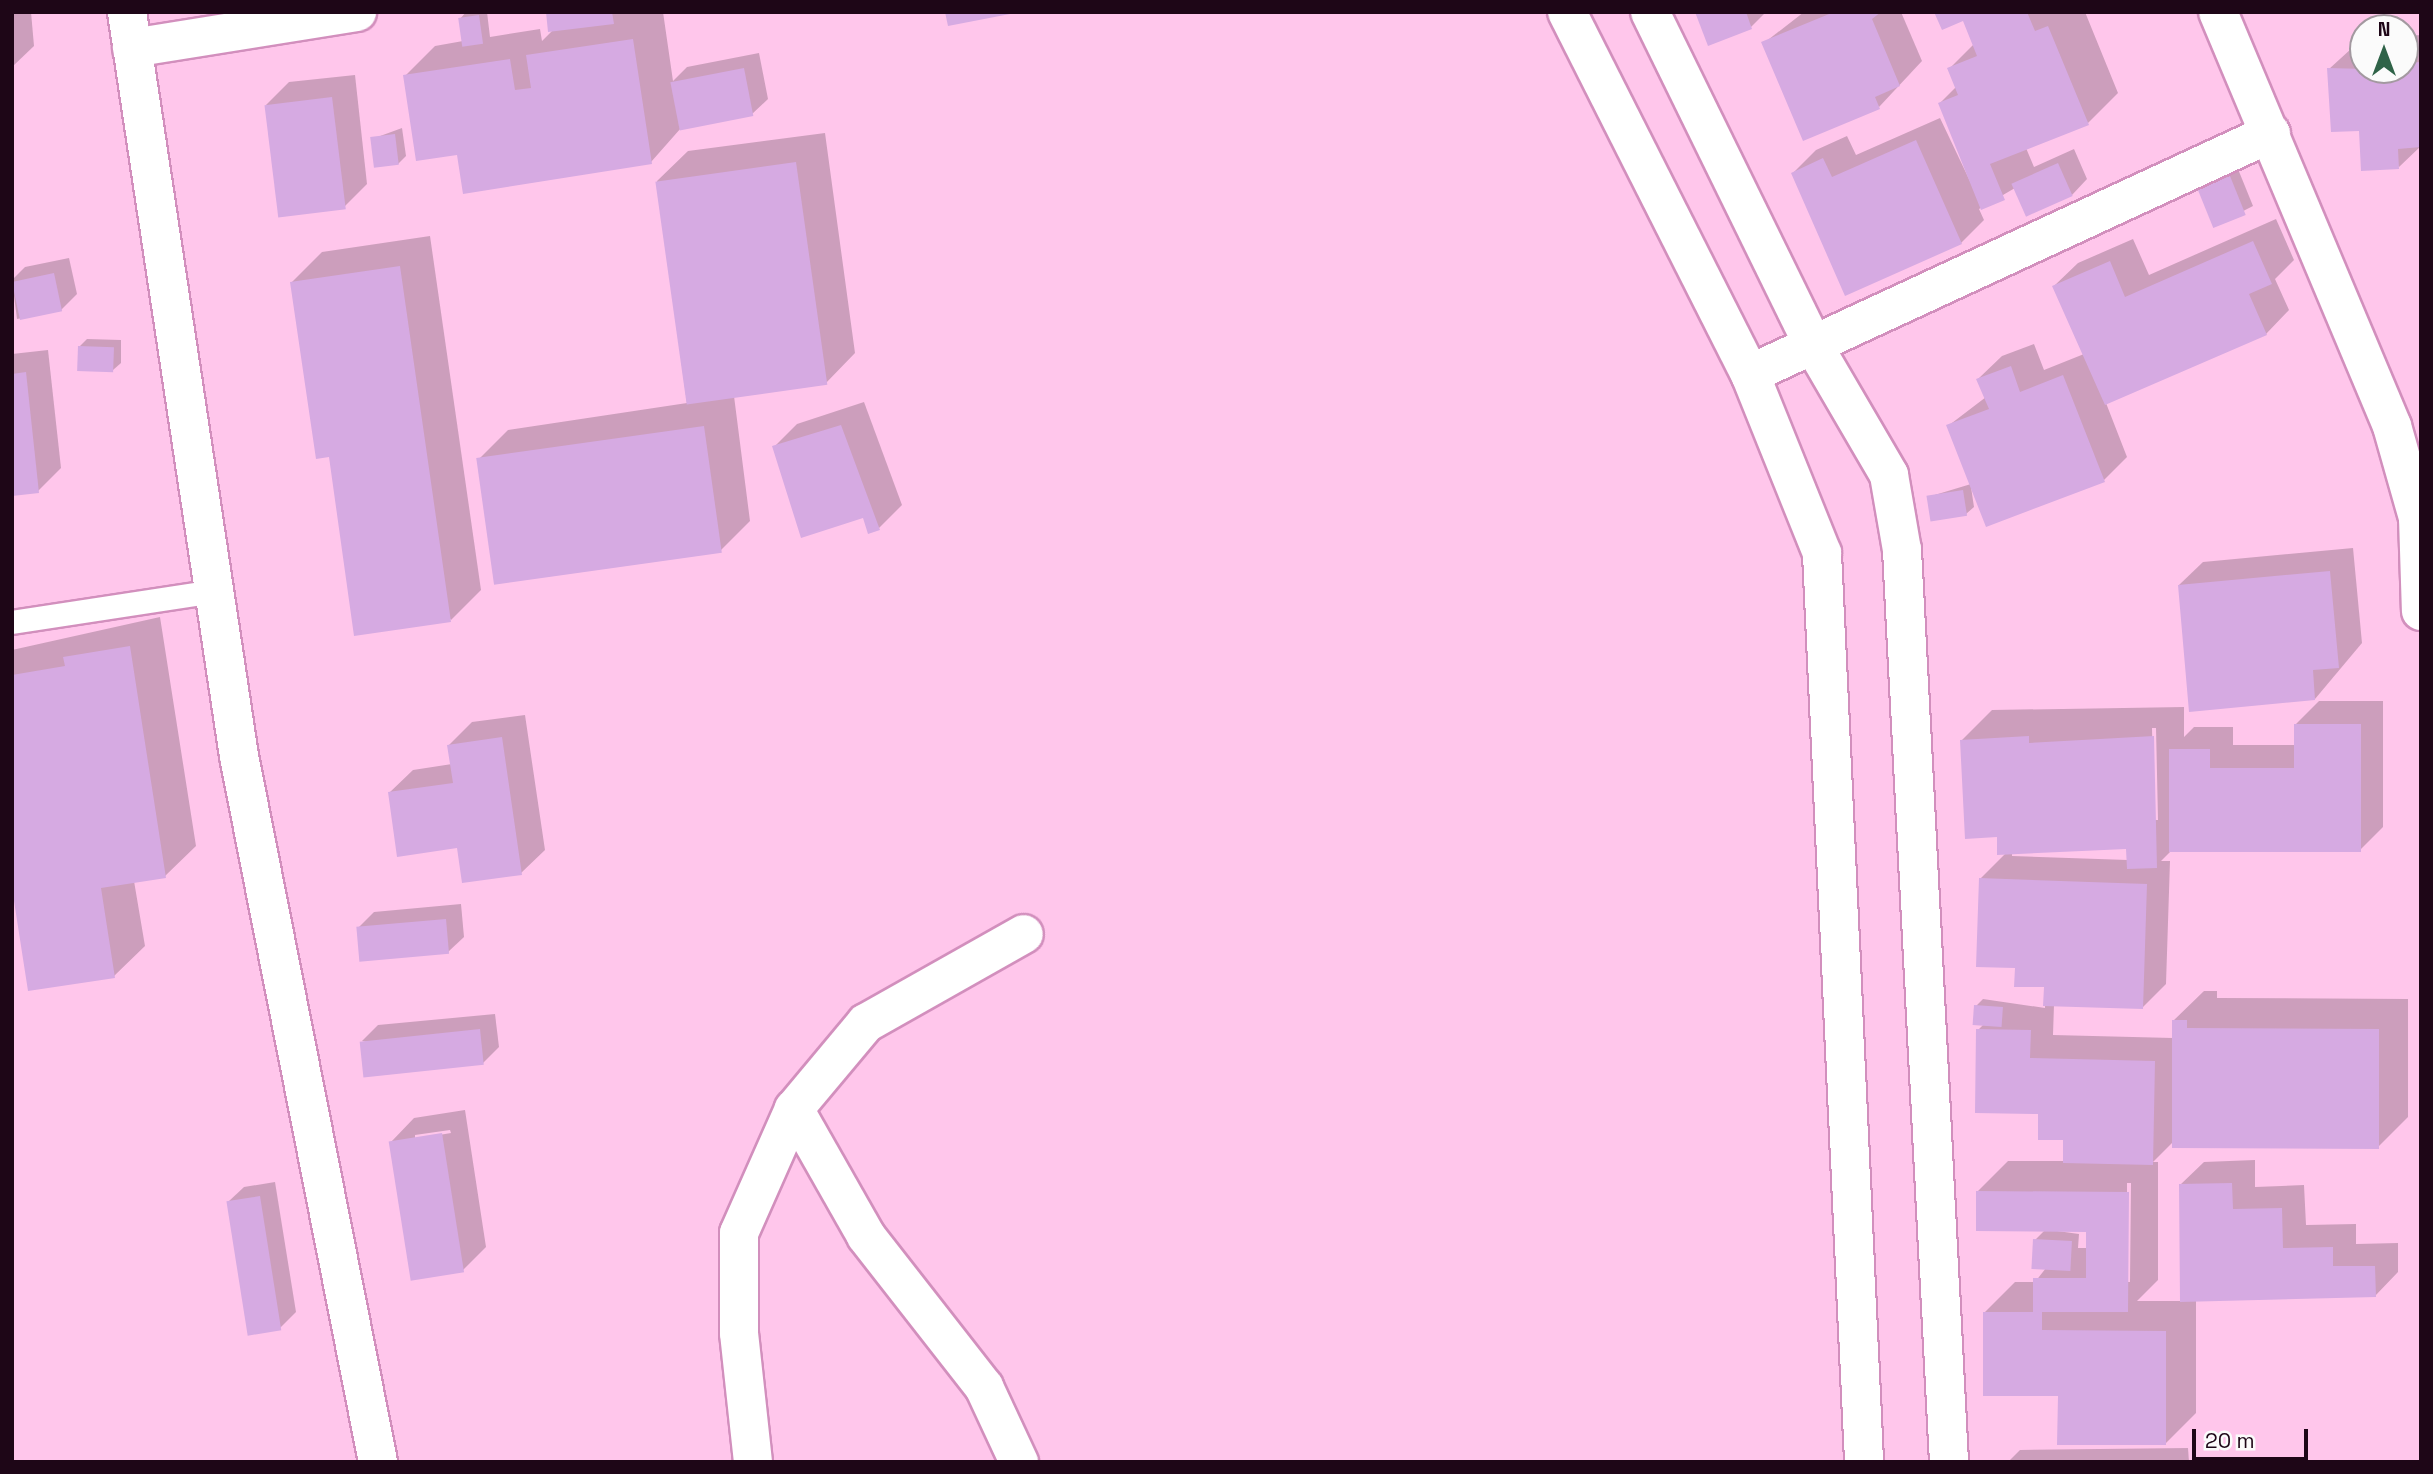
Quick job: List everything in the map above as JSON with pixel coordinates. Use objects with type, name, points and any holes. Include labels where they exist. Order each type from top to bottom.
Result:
[{"type":"street","points":[[357,12],[129,30],[239,756],[378,1462]]},
{"type":"street","points":[[1567,12],[1750,374],[1822,552],[1864,1462]]},
{"type":"street","points":[[1650,12],[1812,344],[1889,475],[1902,550],[1949,1462]]},
{"type":"street","points":[[2218,12],[2271,133],[2407,423],[2418,518],[2421,611]]},
{"type":"street","points":[[1750,374],[2271,133]]},
{"type":"street","points":[[753,1462],[739,1333],[739,1233],[794,1109],[866,1023],[1024,934]]},
{"type":"street","points":[[794,1109],[866,1236],[984,1387],[1019,1462]]},
{"type":"lane","points":[[12,622],[214,591]]},
{"type":"building","points":[[546,12],[612,12],[614,24],[548,32]]},
{"type":"building","points":[[945,12],[1010,12],[1010,14],[948,26]]},
{"type":"building","points":[[1695,12],[1746,12],[1752,29],[1708,46]]},
{"type":"building","points":[[1834,12],[1881,12],[1872,19],[1900,86],[1875,97],[1880,109],[1803,141],[1761,42]]},
{"type":"building","points":[[1934,12],[2027,12],[2035,31],[2048,26],[2089,125],[1990,164],[2005,200],[1981,210],[1938,103],[1958,95],[1947,68],[1977,56],[1963,21],[1942,30]]},
{"type":"building","points":[[479,15],[483,44],[462,47],[458,18]]},
{"type":"building","points":[[633,39],[652,164],[463,194],[457,155],[416,161],[403,75],[510,59],[515,90],[531,88],[526,55]]},
{"type":"building","points":[[2419,62],[2421,147],[2398,149],[2399,169],[2361,171],[2359,131],[2331,132],[2327,68],[2349,69],[2349,84],[2419,84]]},
{"type":"building","points":[[744,68],[753,116],[680,130],[670,82]]},
{"type":"building","points":[[332,97],[346,209],[278,217],[265,105]]},
{"type":"building","points":[[395,134],[399,165],[374,168],[370,137]]},
{"type":"building","points":[[1916,140],[1962,244],[1845,296],[1791,173],[1823,158],[1832,177]]},
{"type":"building","points":[[796,162],[827,385],[687,405],[655,182]]},
{"type":"building","points":[[2058,163],[2073,196],[2026,217],[2011,184]]},
{"type":"building","points":[[2230,176],[2246,215],[2213,228],[2198,189]]},
{"type":"building","points":[[2253,241],[2272,284],[2249,294],[2267,335],[2105,405],[2052,286],[2110,261],[2125,297]]},
{"type":"building","points":[[400,266],[451,622],[354,636],[329,457],[316,459],[290,282]]},
{"type":"building","points":[[54,273],[62,311],[20,320],[12,282]]},
{"type":"building","points":[[78,346],[114,347],[113,372],[77,371]]},
{"type":"building","points":[[2011,366],[2020,392],[2063,375],[2105,482],[1986,527],[1946,425],[1989,409],[1976,379]]},
{"type":"building","points":[[26,372],[39,493],[12,496],[12,374]]},
{"type":"building","points":[[841,425],[880,530],[868,534],[863,518],[801,538],[772,446]]},
{"type":"building","points":[[704,426],[722,553],[494,585],[476,458]]},
{"type":"building","points":[[1963,490],[1967,516],[1931,521],[1926,496]]},
{"type":"building","points":[[2330,571],[2339,668],[2313,670],[2315,700],[2189,712],[2178,585]]},
{"type":"building","points":[[130,646],[166,878],[101,888],[115,978],[28,991],[12,888],[12,675],[65,666],[63,657]]},
{"type":"building","points":[[2294,724],[2361,724],[2361,852],[2169,852],[2169,749],[2210,749],[2210,768],[2294,768]]},
{"type":"building","points":[[2029,736],[2029,743],[2154,736],[2157,868],[2127,869],[2126,849],[1997,855],[1997,837],[1965,839],[1960,740]]},
{"type":"building","points":[[502,737],[522,875],[462,883],[457,848],[397,857],[388,792],[453,783],[447,745]]},
{"type":"building","points":[[1979,878],[2147,884],[2143,1009],[2043,1006],[2044,987],[2014,987],[2015,968],[1976,967]]},
{"type":"building","points":[[446,919],[449,954],[359,962],[356,927]]},
{"type":"building","points":[[1974,1005],[2003,1007],[2002,1027],[1973,1025]]},
{"type":"building","points":[[2172,1020],[2187,1020],[2187,1028],[2379,1029],[2379,1149],[2172,1148]]},
{"type":"building","points":[[480,1029],[484,1065],[363,1077],[360,1042]]},
{"type":"building","points":[[1976,1029],[2031,1030],[2030,1058],[2155,1061],[2153,1165],[2063,1163],[2063,1140],[2038,1140],[2038,1114],[1975,1113]]},
{"type":"building","points":[[442,1133],[464,1272],[411,1281],[389,1141]]},
{"type":"building","points":[[2232,1183],[2233,1209],[2282,1208],[2283,1248],[2333,1247],[2333,1266],[2375,1266],[2376,1297],[2180,1302],[2179,1184]]},
{"type":"building","points":[[1976,1191],[2129,1192],[2128,1312],[2042,1312],[2042,1330],[2166,1331],[2166,1445],[2057,1445],[2058,1396],[1983,1396],[1983,1312],[2033,1312],[2033,1278],[2086,1278],[2086,1232],[1976,1231]]},
{"type":"building","points":[[260,1196],[281,1330],[248,1336],[226,1201]]},
{"type":"building","points":[[2033,1239],[2072,1241],[2070,1271],[2031,1269]]}]
